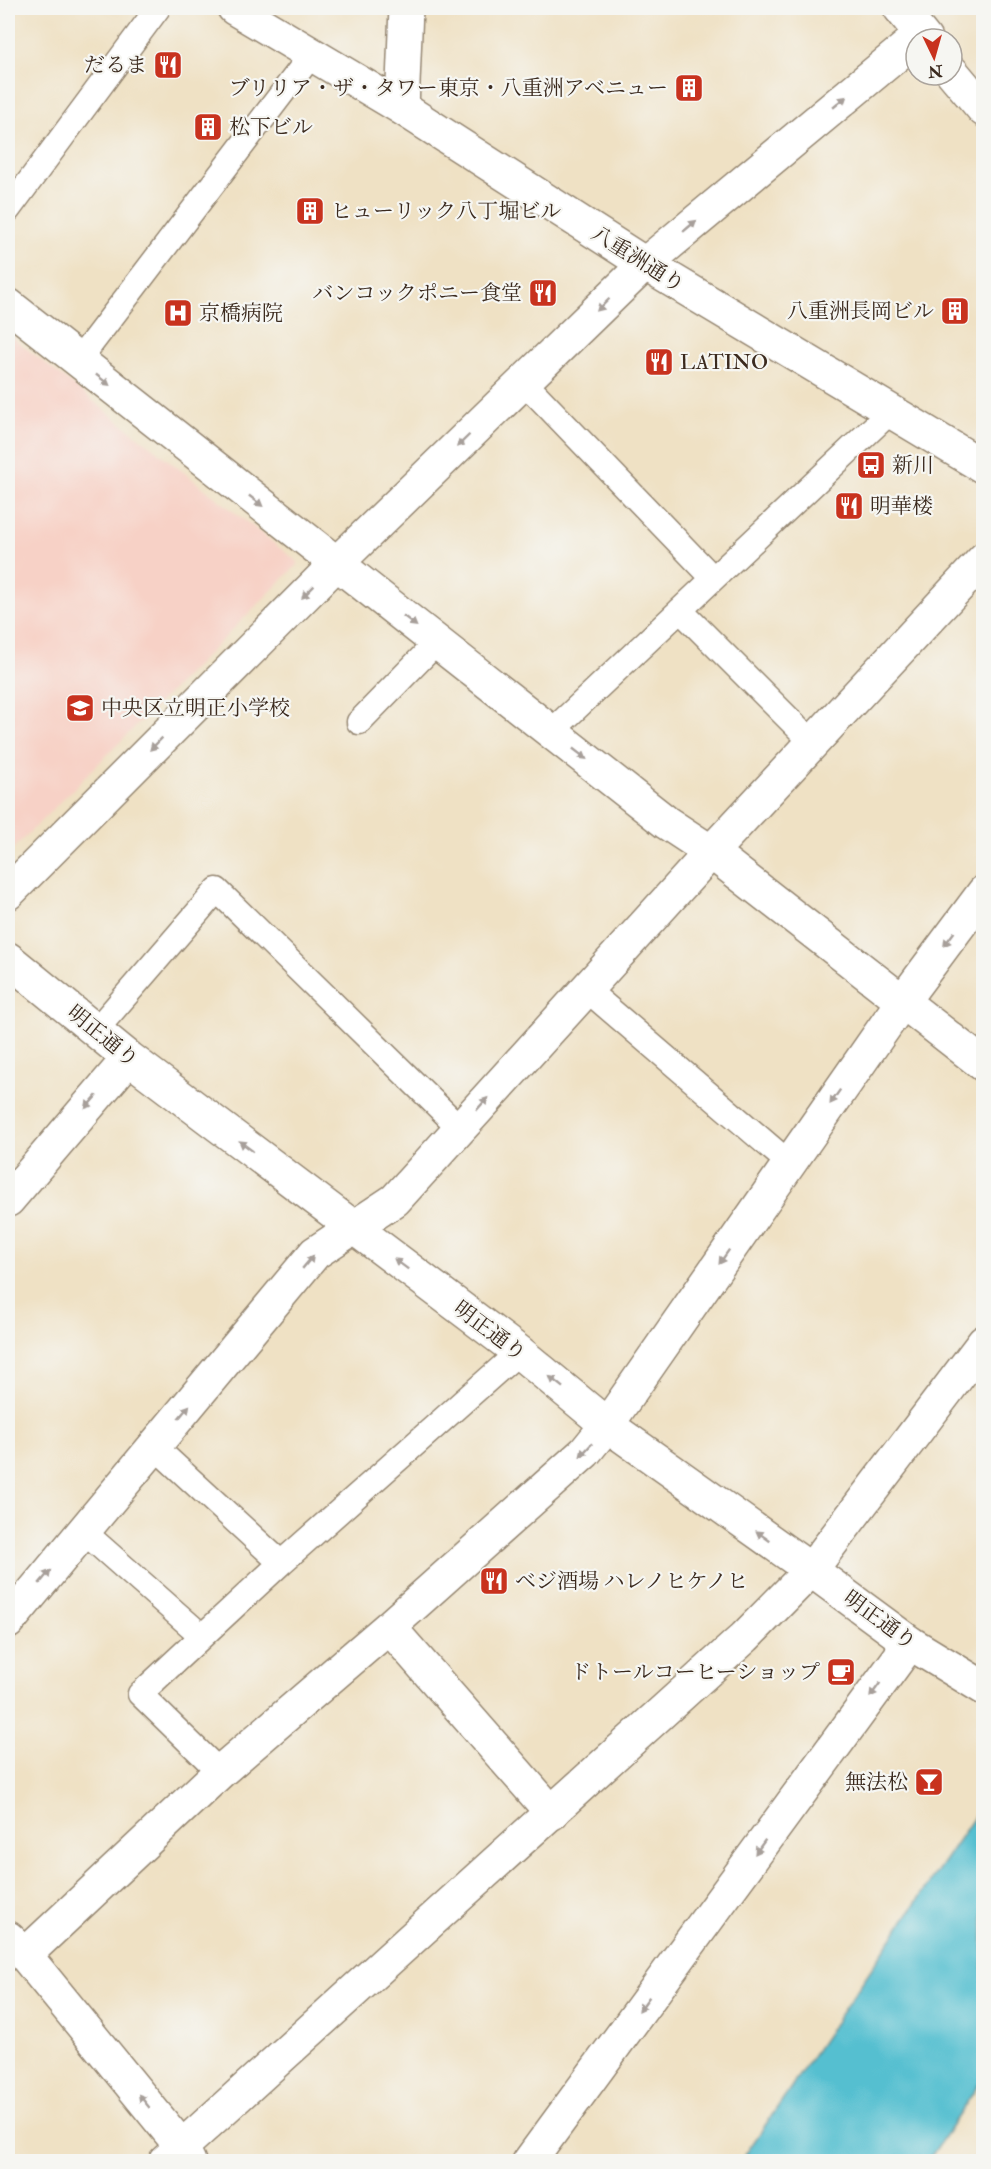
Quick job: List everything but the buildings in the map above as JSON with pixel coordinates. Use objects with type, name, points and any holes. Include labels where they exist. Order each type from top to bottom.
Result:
[{"type":"street","name":"八重洲通り","points":[[234,8],[402,108],[645,264],[984,466]]},
{"type":"street","points":[[402,108],[406,8]]},
{"type":"street","points":[[900,8],[913,27]]},
{"type":"street","points":[[8,893],[337,563],[645,264],[904,51]]},
{"type":"street","points":[[964,86],[984,110]]},
{"type":"street","points":[[8,305],[551,732],[668,823],[711,852],[984,1065]]},
{"type":"street","points":[[8,1622],[315,1253],[395,1200],[711,852],[984,559]]},
{"type":"street","points":[[984,892],[902,1002],[608,1425],[585,1452],[389,1628],[16,1946],[179,2156],[745,1637],[811,1570],[984,1342]]},
{"type":"street","name":"明正通り","points":[[8,959],[129,1058],[519,1352],[608,1425],[910,1643],[984,1688]]},
{"type":"street","points":[[8,1200],[129,1058]]},
{"type":"street","points":[[389,1628],[552,1813]]},
{"type":"street","points":[[529,2162],[910,1643]]},
{"type":"lane","points":[[8,210],[158,8]]},
{"type":"lane","points":[[78,360],[312,54]]},
{"type":"lane","points":[[524,382],[713,578]]},
{"type":"lane","points":[[551,732],[891,411]]},
{"type":"lane","points":[[680,610],[813,743]]},
{"type":"lane","points":[[359,723],[437,642]]},
{"type":"lane","points":[[96,1030],[217,890],[460,1128]]},
{"type":"lane","points":[[586,989],[789,1163]]},
{"type":"lane","points":[[220,1772],[140,1694],[281,1563],[519,1352]]},
{"type":"lane","points":[[155,1447],[281,1563]]},
{"type":"lane","points":[[83,1531],[202,1636]]},
{"type":"shaded area","name":"中央区立明正小学校","points":[[8,334],[299,563],[8,854]]},
{"type":"water","points":[[983,1804],[983,2078],[928,2161],[741,2161]]},
{"type":"place","name":"だるま","points":[[168,65]]},
{"type":"place","name":"ブリリア・ザ・タワー東京・八重洲アベニュー","points":[[689,88]]},
{"type":"place","name":"松下ビル","points":[[208,127]]},
{"type":"place","name":"ヒューリック八丁堀ビル","points":[[310,211]]},
{"type":"place","name":"バンコックポニー食堂","points":[[543,293]]},
{"type":"place","name":"八重洲長岡ビル","points":[[955,311]]},
{"type":"place","name":"京橋病院","points":[[178,313]]},
{"type":"place","name":"LATINO","points":[[659,362]]},
{"type":"place","name":"新川","points":[[871,465]]},
{"type":"place","name":"明華楼","points":[[849,506]]},
{"type":"place","name":"中央区立明正小学校","points":[[80,708]]},
{"type":"place","name":"ベジ酒場 ハレノヒケノヒ","points":[[494,1581]]},
{"type":"place","name":"ドトールコーヒーショップ","points":[[841,1672]]},
{"type":"place","name":"無法松","points":[[929,1782]]}]
